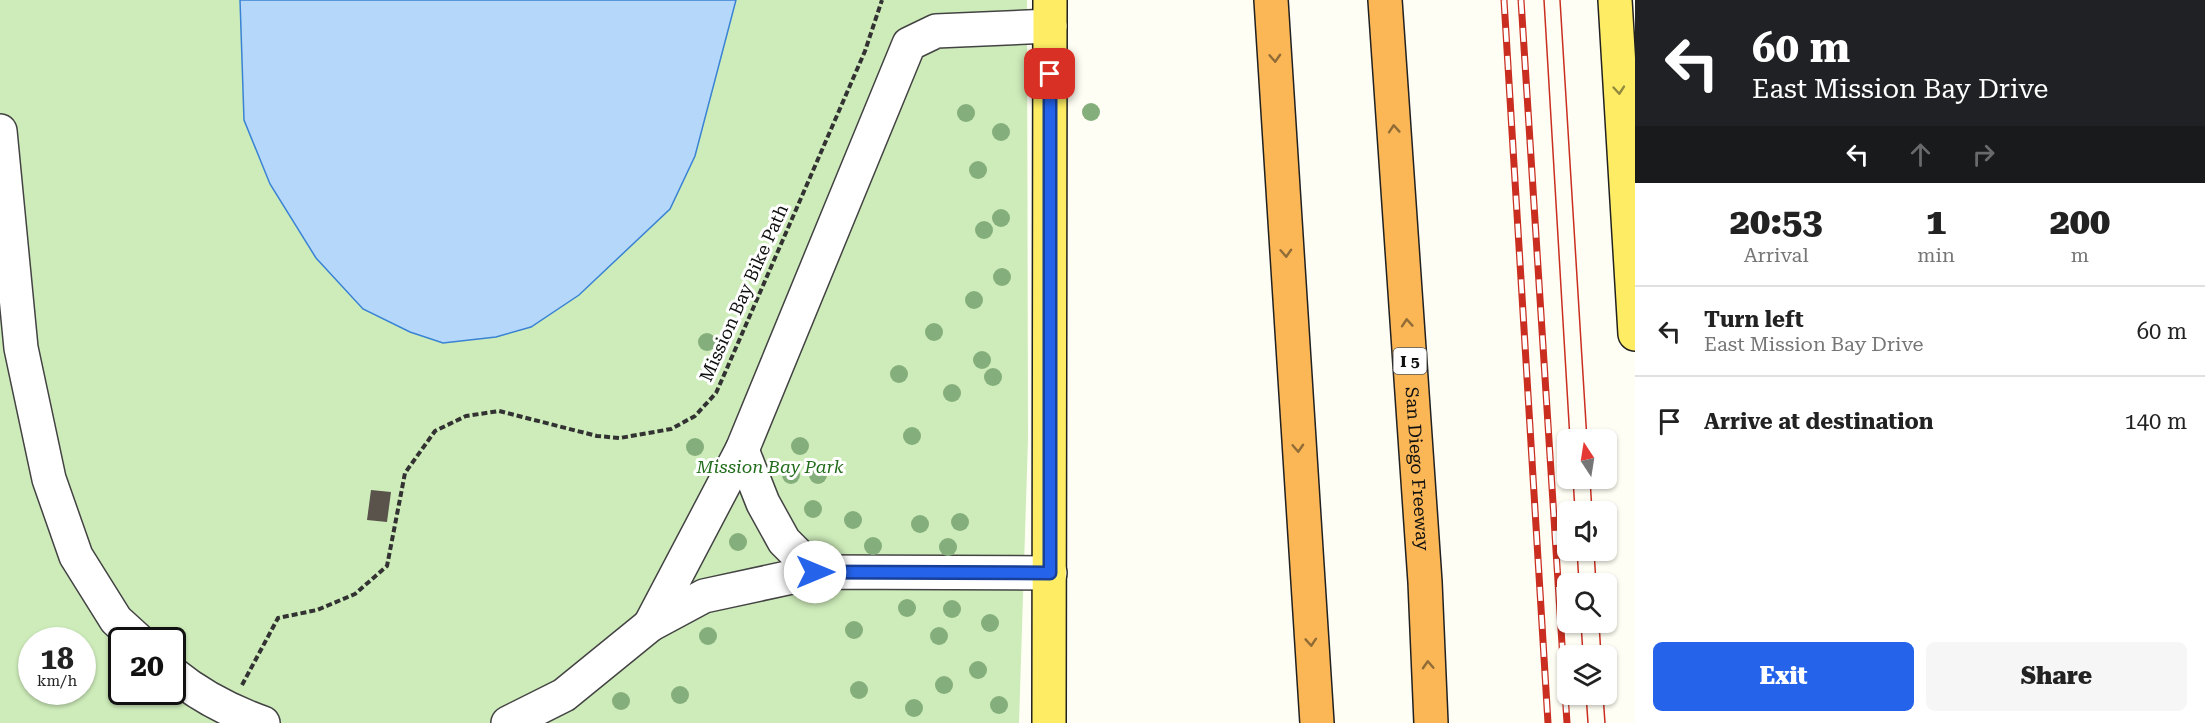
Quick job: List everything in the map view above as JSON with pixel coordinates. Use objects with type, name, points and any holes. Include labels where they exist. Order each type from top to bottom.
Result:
[{"type":"highway","points":[[1271,0],[1317,723]]},
{"type":"highway","name":"San Diego Freeway","points":[[1385,0],[1424,570],[1431,723]]},
{"type":"main road","points":[[1615,0],[1629,137],[1635,334]]},
{"type":"main road","points":[[1049,723],[1050,13]]},
{"type":"lane","points":[[650,625],[742,450],[909,44],[936,31],[1050,13]]},
{"type":"lane","points":[[0,131],[21,348],[49,479],[76,556],[116,620],[124,627]]},
{"type":"lane","points":[[742,450],[763,503],[784,541],[815,572]]},
{"type":"lane","points":[[508,723],[564,695],[650,625],[704,596],[815,572],[1050,573]]},
{"type":"lane","points":[[186,685],[232,712],[263,723]]},
{"type":"path","name":"Mission Bay Bike Path","points":[[232,712],[244,678],[279,618],[317,610],[355,594],[387,566],[405,472],[435,431],[466,416],[499,411],[597,436],[620,438],[671,429],[695,416],[716,393],[865,51],[882,0]]},
{"type":"green space","name":"Mission Bay Park","points":[[0,0],[240,0],[244,120],[695,156],[736,0],[1027,0],[1028,439],[1019,723],[0,723]]},
{"type":"water","points":[[240,0],[736,0],[695,156],[670,209],[579,295],[531,327],[496,337],[443,343],[410,332],[363,309],[316,258],[270,184],[244,120]]},
{"type":"building","points":[[371,490],[391,492],[387,522],[367,520]]},
{"type":"tram line","points":[[1544,0],[1569,429]]},
{"type":"tram line","points":[[1560,0],[1586,429]]},
{"type":"tram line","points":[[1574,489],[1574,501]]},
{"type":"tram line","points":[[1591,489],[1591,501]]},
{"type":"tram line","points":[[1578,561],[1578,573]]},
{"type":"tram line","points":[[1595,561],[1595,573]]},
{"type":"tram line","points":[[1582,633],[1582,645]]},
{"type":"tram line","points":[[1600,633],[1600,645]]},
{"type":"tram line","points":[[1587,705],[1588,723]]},
{"type":"tram line","points":[[1604,705],[1605,723]]},
{"type":"railway","points":[[1504,0],[1548,723]]},
{"type":"railway","points":[[1521,0],[1567,723]]},
{"type":"route","points":[[815,572],[1050,573],[1050,74]]}]
